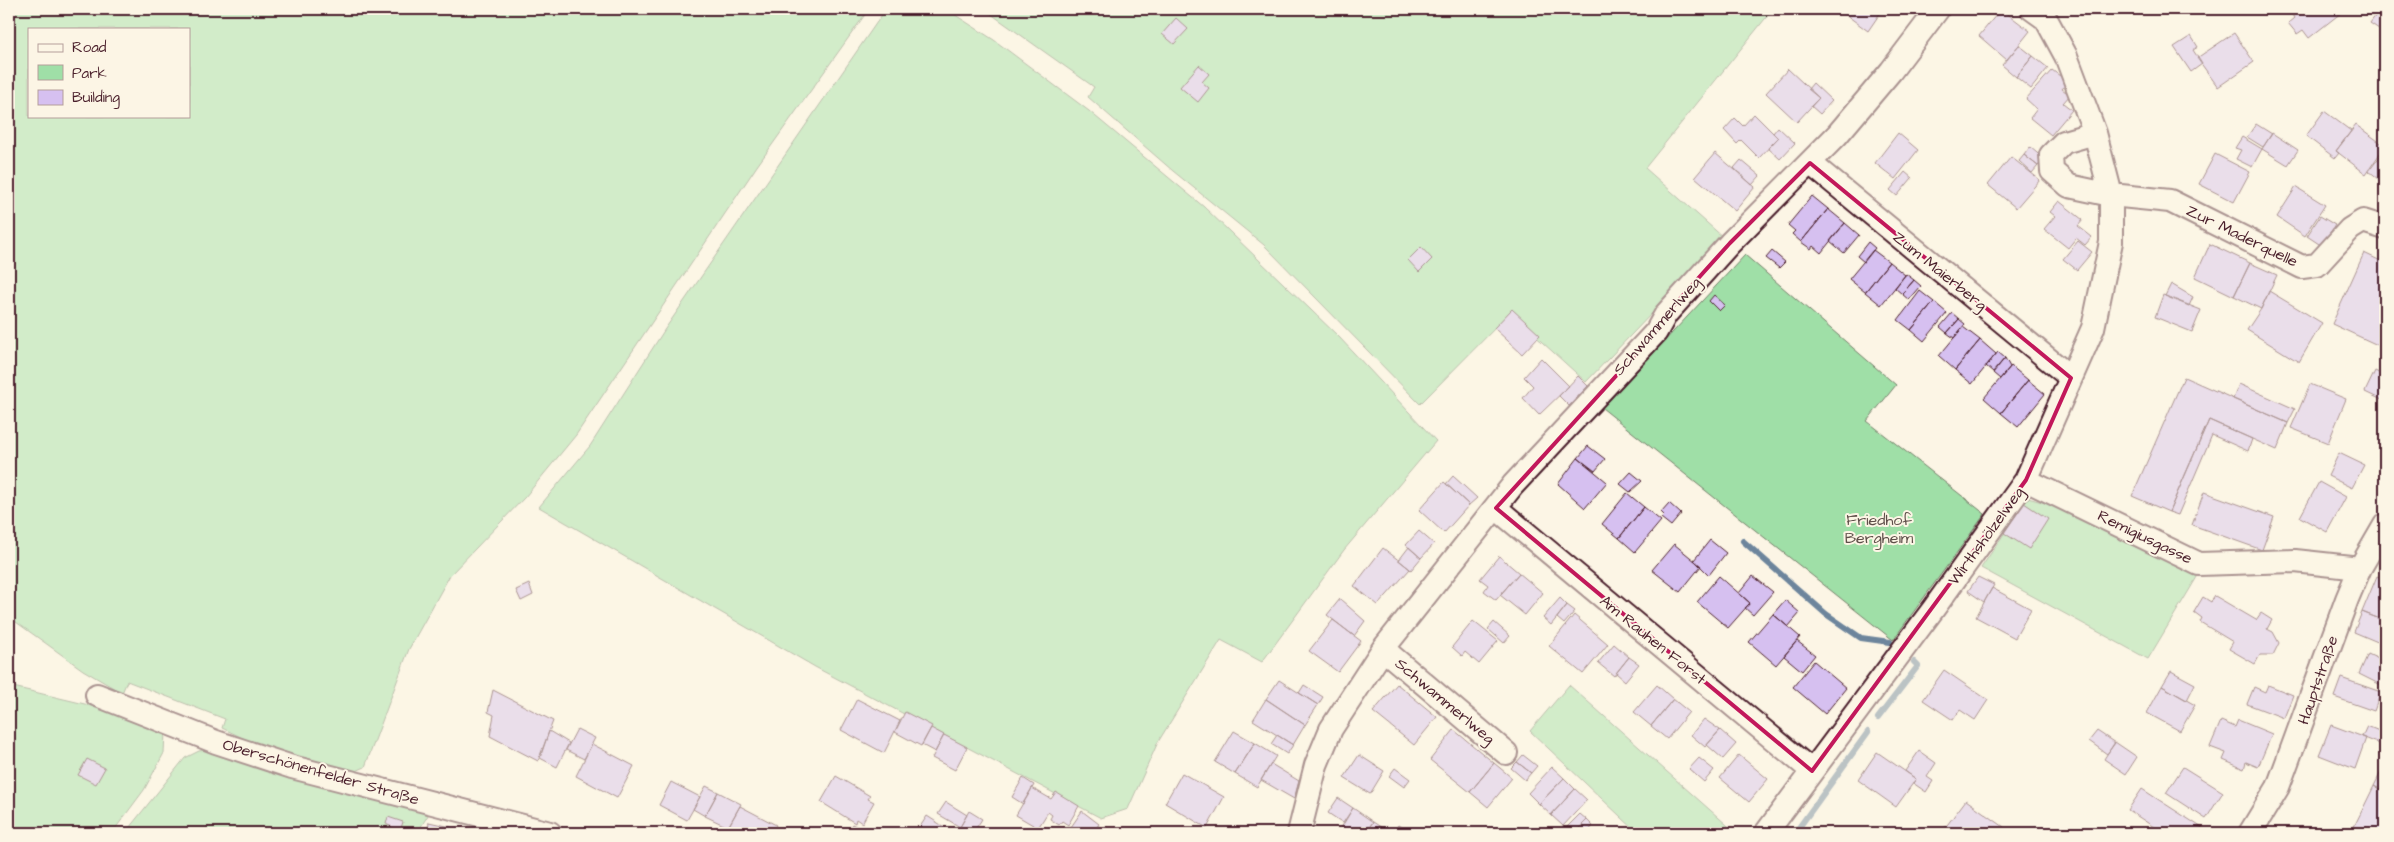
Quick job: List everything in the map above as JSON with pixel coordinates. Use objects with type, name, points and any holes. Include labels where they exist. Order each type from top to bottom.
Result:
[{"type":"street","name":"Schwammerlweg","points":[[1299,833],[1316,765],[1331,729],[1383,649],[1513,485],[1656,332],[1666,314],[1730,243],[1810,164],[1891,71],[1938,9]]},
{"type":"street","points":[[2032,9],[2046,19],[2066,56],[2095,132],[2111,195]]},
{"type":"street","name":"Zur Maderquelle","points":[[2095,132],[2064,142],[2051,155],[2052,171],[2069,186],[2111,195],[2170,201],[2302,266],[2317,265],[2350,229],[2363,221],[2385,228]]},
{"type":"street","name":"Zum Maierberg","points":[[1810,164],[2071,378]]},
{"type":"street","name":"Wirthshölzelweg","points":[[1766,833],[1934,608],[2026,480],[2093,328],[2111,242],[2111,195]]},
{"type":"street","name":"Remigiusgasse","points":[[2026,480],[2199,564],[2295,561],[2360,568]]},
{"type":"street","name":"Am Rauhen Forst","points":[[1496,508],[1812,771]]},
{"type":"street","name":"Hauptstraße","points":[[2250,833],[2278,787],[2300,734],[2328,646],[2360,568],[2385,525]]},
{"type":"street","name":"Schwammerlweg","points":[[1383,649],[1506,753]]},
{"type":"street","name":"Oberschönenfelder Straße","points":[[98,695],[216,742],[292,767],[550,833]]},
{"type":"highlighted area","points":[[1810,163],[2071,378],[2026,480],[1812,771],[1496,508],[1656,332],[1666,314],[1730,243]]},
{"type":"green space","points":[[9,9],[869,9],[757,166],[576,435],[525,497],[450,575],[409,649],[365,767],[352,773],[266,749],[222,728],[225,719],[127,681],[122,693],[83,670],[9,617]]},
{"type":"green space","points":[[886,9],[946,9],[994,40],[1089,111],[1204,207],[1339,337],[1436,441],[1344,550],[1262,662],[1221,640],[1158,742],[1128,809],[1101,818],[815,667],[539,507],[590,446],[665,329]]},
{"type":"green space","points":[[984,9],[1773,9],[1645,168],[1724,238],[1586,382],[1510,313],[1420,404],[1264,245],[1173,171],[1088,97],[1094,87]]},
{"type":"green space","name":"Friedhof Bergheim","points":[[1745,255],[1896,385],[1867,421],[1985,514],[1893,640],[1602,408]]},
{"type":"green space","points":[[2028,498],[2070,510],[2200,572],[2148,659],[1981,568]]},
{"type":"green space","points":[[1569,685],[1736,833],[1638,833],[1530,731]]},
{"type":"green space","points":[[9,686],[110,710],[165,733],[164,753],[144,790],[112,833],[9,833]]},
{"type":"green space","points":[[215,749],[313,784],[430,812],[417,833],[125,833],[185,758],[199,751]]},
{"type":"building","points":[[1838,9],[1883,9],[1868,31]]},
{"type":"building","points":[[2001,9],[2030,31],[2007,60],[1979,36]]},
{"type":"building","points":[[2293,9],[2346,9],[2309,38],[2303,30],[2297,34],[2288,23],[2294,18],[2290,11]]},
{"type":"building","points":[[2380,9],[2385,9],[2385,21],[2376,15]]},
{"type":"building","points":[[2376,15],[2385,21],[2385,33],[2370,23]]},
{"type":"building","points":[[1176,18],[1188,29],[1174,44],[1162,34]]},
{"type":"building","points":[[2234,33],[2254,62],[2218,87],[2197,58]]},
{"type":"building","points":[[2191,36],[2198,47],[2193,50],[2202,64],[2191,72],[2174,47]]},
{"type":"building","points":[[2019,45],[2033,56],[2016,77],[2002,65]]},
{"type":"building","points":[[2033,56],[2048,68],[2031,89],[2016,77]]},
{"type":"building","points":[[1199,65],[1209,74],[1202,82],[1209,88],[1198,102],[1180,87]]},
{"type":"building","points":[[1788,69],[1819,98],[1797,122],[1766,93]]},
{"type":"building","points":[[2052,70],[2068,82],[2062,89],[2070,95],[2063,103],[2072,110],[2051,135],[2030,118],[2037,109],[2026,99]]},
{"type":"building","points":[[1813,83],[1832,101],[1820,114],[1811,106],[1819,98],[1808,89]]},
{"type":"building","points":[[2324,111],[2351,131],[2336,151],[2339,153],[2335,158],[2306,136]]},
{"type":"building","points":[[1754,114],[1778,138],[1759,158],[1741,140],[1737,144],[1724,130],[1735,118],[1743,126]]},
{"type":"building","points":[[2256,124],[2272,134],[2263,147],[2247,137]]},
{"type":"building","points":[[2356,125],[2385,146],[2366,174],[2336,151]]},
{"type":"building","points":[[1778,127],[1795,143],[1780,159],[1768,148],[1778,138],[1773,133]]},
{"type":"building","points":[[1898,133],[1918,150],[1895,179],[1875,163]]},
{"type":"building","points":[[2272,133],[2298,150],[2288,165],[2262,149]]},
{"type":"building","points":[[2242,137],[2262,149],[2252,167],[2236,159],[2241,150],[2235,148]]},
{"type":"building","points":[[2030,147],[2044,159],[2038,166],[2024,155]]},
{"type":"building","points":[[2383,152],[2385,154],[2384,183],[2369,171]]},
{"type":"building","points":[[1715,153],[1755,187],[1735,211],[1695,177]]},
{"type":"building","points":[[2215,154],[2250,172],[2234,202],[2199,184]]},
{"type":"building","points":[[2024,155],[2038,166],[2032,173],[2019,161]]},
{"type":"building","points":[[2011,157],[2040,180],[2016,208],[1988,185]]},
{"type":"building","points":[[1741,160],[1760,176],[1752,185],[1734,168]]},
{"type":"building","points":[[1905,172],[1912,178],[1897,196],[1890,190]]},
{"type":"building","points":[[2296,187],[2325,205],[2305,236],[2277,217]]},
{"type":"building","points":[[1812,196],[1828,209],[1801,242],[1792,234],[1795,231],[1788,225]]},
{"type":"building","points":[[2059,201],[2083,220],[2078,226],[2092,237],[2085,245],[2076,238],[2068,248],[2044,229],[2055,216],[2050,212]]},
{"type":"building","points":[[1828,209],[1845,223],[1821,253],[1813,246],[1811,249],[1801,242]]},
{"type":"building","points":[[2320,216],[2335,225],[2322,246],[2307,236]]},
{"type":"building","points":[[1845,223],[1859,235],[1844,253],[1830,241]]},
{"type":"building","points":[[2078,241],[2092,252],[2077,270],[2063,259]]},
{"type":"building","points":[[1868,242],[1875,248],[1864,262],[1857,256]]},
{"type":"building","points":[[2210,244],[2250,263],[2234,296],[2195,277]]},
{"type":"building","points":[[1421,247],[1432,259],[1419,272],[1408,260]]},
{"type":"building","points":[[1873,250],[1889,262],[1865,292],[1849,279]]},
{"type":"building","points":[[1772,251],[1785,262],[1779,268],[1766,258]]},
{"type":"building","points":[[2364,253],[2385,263],[2384,348],[2332,324]]},
{"type":"building","points":[[1889,262],[1905,275],[1881,305],[1865,292]]},
{"type":"building","points":[[2250,263],[2277,275],[2261,309],[2234,296]]},
{"type":"building","points":[[1906,274],[1914,280],[1902,294],[1895,288]]},
{"type":"building","points":[[1914,280],[1921,286],[1909,300],[1902,294]]},
{"type":"building","points":[[2171,284],[2193,297],[2189,306],[2165,296]]},
{"type":"building","points":[[1920,291],[1934,302],[1911,330],[1898,320]]},
{"type":"building","points":[[2269,291],[2322,323],[2299,362],[2247,330],[2261,309]]},
{"type":"building","points":[[1714,295],[1725,305],[1719,311],[1709,301]]},
{"type":"building","points":[[2163,295],[2201,310],[2192,332],[2155,317]]},
{"type":"building","points":[[1934,302],[1947,313],[1924,341],[1911,330]]},
{"type":"building","points":[[1512,309],[1540,335],[1522,354],[1494,328]]},
{"type":"building","points":[[1952,313],[1959,319],[1947,333],[1940,327]]},
{"type":"building","points":[[1959,319],[1965,324],[1954,338],[1947,333]]},
{"type":"building","points":[[1963,327],[1980,340],[1955,370],[1939,356]]},
{"type":"building","points":[[1980,340],[1996,354],[1972,384],[1955,370]]},
{"type":"building","points":[[1998,352],[2005,358],[1993,372],[1986,366]]},
{"type":"building","points":[[1541,358],[1569,386],[1539,415],[1523,398],[1533,386],[1524,377]]},
{"type":"building","points":[[2005,358],[2010,367],[2000,379],[1993,373]]},
{"type":"building","points":[[2011,366],[2028,380],[2001,413],[1984,398]]},
{"type":"building","points":[[2375,371],[2385,376],[2385,391],[2382,400],[2365,392]]},
{"type":"building","points":[[1578,376],[1588,386],[1569,406],[1559,396]]},
{"type":"building","points":[[2184,377],[2288,423],[2277,450],[2209,420],[2169,512],[2132,496]]},
{"type":"building","points":[[2028,380],[2045,394],[2018,427],[2001,413]]},
{"type":"building","points":[[2239,384],[2295,409],[2288,423],[2233,399]]},
{"type":"building","points":[[2310,384],[2346,399],[2328,443],[2291,428]]},
{"type":"building","points":[[2209,420],[2252,439],[2248,451],[2212,435],[2178,515],[2169,512]]},
{"type":"building","points":[[1588,446],[1605,459],[1595,471],[1578,458]]},
{"type":"building","points":[[2339,453],[2364,465],[2352,488],[2328,476]]},
{"type":"building","points":[[1578,458],[1607,482],[1585,508],[1558,484]]},
{"type":"building","points":[[1631,472],[1642,481],[1630,492],[1620,484]]},
{"type":"building","points":[[1453,476],[1477,498],[1469,505],[1446,484]]},
{"type":"building","points":[[1444,482],[1469,505],[1444,533],[1419,510]]},
{"type":"building","points":[[2319,482],[2346,497],[2327,532],[2300,517]]},
{"type":"building","points":[[2204,492],[2274,517],[2262,550],[2192,525]]},
{"type":"building","points":[[1627,493],[1644,507],[1619,538],[1602,524]]},
{"type":"building","points":[[1669,503],[1681,514],[1671,526],[1661,518],[1664,515],[1661,512]]},
{"type":"building","points":[[2024,503],[2048,519],[2029,549],[2004,533]]},
{"type":"building","points":[[1644,507],[1661,521],[1635,552],[1619,538]]},
{"type":"building","points":[[1419,531],[1434,544],[1421,558],[1406,545]]},
{"type":"building","points":[[1710,540],[1726,553],[1709,575],[1694,560]]},
{"type":"building","points":[[1674,544],[1701,566],[1680,592],[1652,570]]},
{"type":"building","points":[[1409,547],[1421,558],[1411,570],[1399,560]]},
{"type":"building","points":[[1383,548],[1410,569],[1378,605],[1354,586]]},
{"type":"building","points":[[1499,556],[1519,573],[1496,600],[1484,591],[1488,585],[1480,579]]},
{"type":"building","points":[[1519,573],[1543,593],[1525,615],[1500,595]]},
{"type":"building","points":[[1719,576],[1750,603],[1728,628],[1697,602]]},
{"type":"building","points":[[1753,576],[1773,592],[1753,615],[1745,608],[1750,603],[1739,593]]},
{"type":"building","points":[[2377,576],[2385,579],[2385,621],[2362,612]]},
{"type":"building","points":[[1978,577],[1994,585],[1984,602],[1968,591]]},
{"type":"building","points":[[529,584],[533,595],[521,601],[516,590]]},
{"type":"building","points":[[1992,588],[2031,609],[2015,638],[1976,617]]},
{"type":"building","points":[[2215,596],[2256,620],[2261,613],[2272,620],[2267,629],[2273,632],[2279,643],[2273,655],[2260,655],[2255,664],[2229,649],[2233,642],[2200,622],[2202,618],[2194,612],[2203,597],[2211,602]]},
{"type":"building","points":[[1560,598],[1567,605],[1551,625],[1543,618]]},
{"type":"building","points":[[1340,599],[1365,621],[1354,636],[1327,615]]},
{"type":"building","points":[[1785,600],[1800,613],[1788,627],[1773,614]]},
{"type":"building","points":[[1567,605],[1575,611],[1564,624],[1557,618]]},
{"type":"building","points":[[2362,612],[2385,621],[2385,630],[2380,643],[2354,632]]},
{"type":"building","points":[[1773,614],[1800,637],[1776,665],[1749,642]]},
{"type":"building","points":[[1574,615],[1608,644],[1583,674],[1549,646]]},
{"type":"building","points":[[1333,620],[1361,641],[1338,672],[1309,651]]},
{"type":"building","points":[[1473,621],[1498,641],[1479,664],[1465,652],[1462,656],[1452,647]]},
{"type":"building","points":[[1494,622],[1510,636],[1504,643],[1488,629]]},
{"type":"building","points":[[1797,641],[1815,655],[1802,671],[1784,656]]},
{"type":"building","points":[[1614,644],[1629,657],[1614,676],[1598,663]]},
{"type":"building","points":[[2368,654],[2385,662],[2385,687],[2359,674]]},
{"type":"building","points":[[1629,657],[1639,664],[1625,681],[1616,673]]},
{"type":"building","points":[[1814,661],[1846,688],[1825,714],[1793,687]]},
{"type":"building","points":[[1944,670],[1988,700],[1975,720],[1960,710],[1953,720],[1923,700]]},
{"type":"building","points":[[2171,671],[2195,684],[2187,700],[2162,686]]},
{"type":"building","points":[[2341,678],[2381,692],[2374,711],[2334,697]]},
{"type":"building","points":[[1279,680],[1318,705],[1305,725],[1266,699]]},
{"type":"building","points":[[1397,684],[1437,717],[1414,745],[1373,712]]},
{"type":"building","points":[[1304,685],[1323,697],[1318,705],[1299,693]]},
{"type":"building","points":[[1657,685],[1673,699],[1651,726],[1634,712]]},
{"type":"building","points":[[2268,685],[2293,695],[2284,718],[2247,704],[2254,687],[2265,692]]},
{"type":"building","points":[[2162,686],[2195,705],[2180,731],[2147,713]]},
{"type":"building","points":[[493,690],[553,721],[538,761],[490,736],[494,715],[488,712]]},
{"type":"building","points":[[857,699],[900,721],[884,753],[841,730]]},
{"type":"building","points":[[1266,699],[1305,725],[1293,745],[1253,720]]},
{"type":"building","points":[[1673,699],[1689,712],[1667,739],[1651,726]]},
{"type":"building","points":[[905,712],[932,726],[921,746],[895,732]]},
{"type":"building","points":[[1704,719],[1720,730],[1705,747],[1691,735]]},
{"type":"building","points":[[2238,720],[2272,734],[2258,767],[2246,762],[2244,769],[2223,760],[2226,753],[2210,747],[2221,721],[2235,727]]},
{"type":"building","points":[[2331,725],[2366,738],[2355,769],[2319,755]]},
{"type":"building","points":[[2367,726],[2384,733],[2380,744],[2362,737]]},
{"type":"building","points":[[931,728],[944,735],[935,752],[922,745]]},
{"type":"building","points":[[577,729],[595,738],[584,759],[566,750]]},
{"type":"building","points":[[1454,730],[1494,763],[1470,792],[1430,760]]},
{"type":"building","points":[[1720,730],[1736,744],[1723,759],[1707,745]]},
{"type":"building","points":[[549,731],[569,743],[557,767],[540,758]]},
{"type":"building","points":[[1234,731],[1255,743],[1235,774],[1215,762]]},
{"type":"building","points":[[2097,731],[2115,743],[2107,754],[2089,741]]},
{"type":"building","points":[[944,735],[967,747],[955,770],[932,758]]},
{"type":"building","points":[[1277,735],[1293,745],[1287,754],[1271,744]]},
{"type":"building","points":[[2115,742],[2137,757],[2126,774],[2104,759]]},
{"type":"building","points":[[1255,743],[1276,756],[1257,787],[1235,774]]},
{"type":"building","points":[[592,744],[634,766],[617,798],[576,776]]},
{"type":"building","points":[[1919,751],[1936,763],[1927,777],[1933,781],[1926,792],[1913,783],[1916,779],[1905,771]]},
{"type":"building","points":[[1877,752],[1916,779],[1896,807],[1858,780]]},
{"type":"building","points":[[1359,755],[1384,771],[1370,794],[1344,778]]},
{"type":"building","points":[[1523,755],[1537,766],[1531,773],[1517,762]]},
{"type":"building","points":[[1739,755],[1768,779],[1749,802],[1720,778]]},
{"type":"building","points":[[1699,758],[1714,770],[1704,782],[1689,769]]},
{"type":"building","points":[[87,759],[105,768],[96,784],[78,775]]},
{"type":"building","points":[[1517,762],[1531,773],[1525,780],[1511,768]]},
{"type":"building","points":[[1494,763],[1512,778],[1488,807],[1470,792]]},
{"type":"building","points":[[1271,764],[1299,781],[1294,799],[1261,780]]},
{"type":"building","points":[[1552,767],[1564,778],[1539,804],[1528,793]]},
{"type":"building","points":[[2183,767],[2223,792],[2206,819],[2166,793]]},
{"type":"building","points":[[2385,767],[2385,792],[2374,786]]},
{"type":"building","points":[[1395,768],[1410,779],[1404,787],[1389,776]]},
{"type":"building","points":[[1182,773],[1224,797],[1207,828],[1165,803]]},
{"type":"building","points":[[836,776],[870,796],[868,799],[874,802],[862,823],[856,819],[855,823],[821,802]]},
{"type":"building","points":[[1023,778],[1034,785],[1023,804],[1012,797]]},
{"type":"building","points":[[1564,778],[1575,789],[1551,815],[1539,804]]},
{"type":"building","points":[[671,782],[700,797],[687,820],[659,805]]},
{"type":"building","points":[[706,786],[718,792],[705,816],[693,809]]},
{"type":"building","points":[[2374,786],[2385,792],[2385,833],[2351,833]]},
{"type":"building","points":[[1032,788],[1051,799],[1056,792],[1079,806],[1068,825],[1062,821],[1059,825],[1050,819],[1052,815],[1048,812],[1038,828],[1016,815]]},
{"type":"building","points":[[1575,789],[1587,800],[1563,826],[1551,815]]},
{"type":"building","points":[[2142,789],[2210,833],[2163,833],[2128,810]]},
{"type":"building","points":[[718,792],[741,804],[728,827],[705,816]]},
{"type":"building","points":[[1338,798],[1353,808],[1343,823],[1328,813]]},
{"type":"building","points":[[1966,800],[2004,827],[2000,833],[1941,833]]},
{"type":"building","points":[[946,802],[967,815],[960,827],[938,814]]},
{"type":"building","points":[[740,806],[776,825],[772,833],[725,833]]},
{"type":"building","points":[[1353,808],[1373,822],[1365,833],[1338,833]]},
{"type":"building","points":[[969,811],[982,819],[973,833],[960,827]]},
{"type":"building","points":[[1082,811],[1099,824],[1093,833],[1081,833],[1071,827]]},
{"type":"building","points":[[1580,814],[1587,820],[1574,833],[1567,827]]},
{"type":"building","points":[[927,816],[949,830],[947,833],[916,833]]},
{"type":"building","points":[[388,817],[403,822],[400,831],[386,824]]},
{"type":"building","points":[[1587,820],[1593,826],[1587,833],[1574,833]]},
{"type":"building","points":[[429,822],[451,827],[450,833],[427,833]]},
{"type":"building","points":[[1373,822],[1390,833],[1365,833]]},
{"type":"building","points":[[852,824],[865,831],[864,833],[847,833]]},
{"type":"building","points":[[1398,825],[1410,833],[1393,833]]},
{"type":"building","points":[[1098,826],[1104,830],[1106,827],[1114,832],[1093,833]]},
{"type":"waterway","points":[[1743,541],[1826,614],[1861,638],[1890,642]]},
{"type":"waterway","points":[[1878,718],[1918,666],[1914,662]]},
{"type":"waterway","points":[[1795,833],[1868,732]]}]
